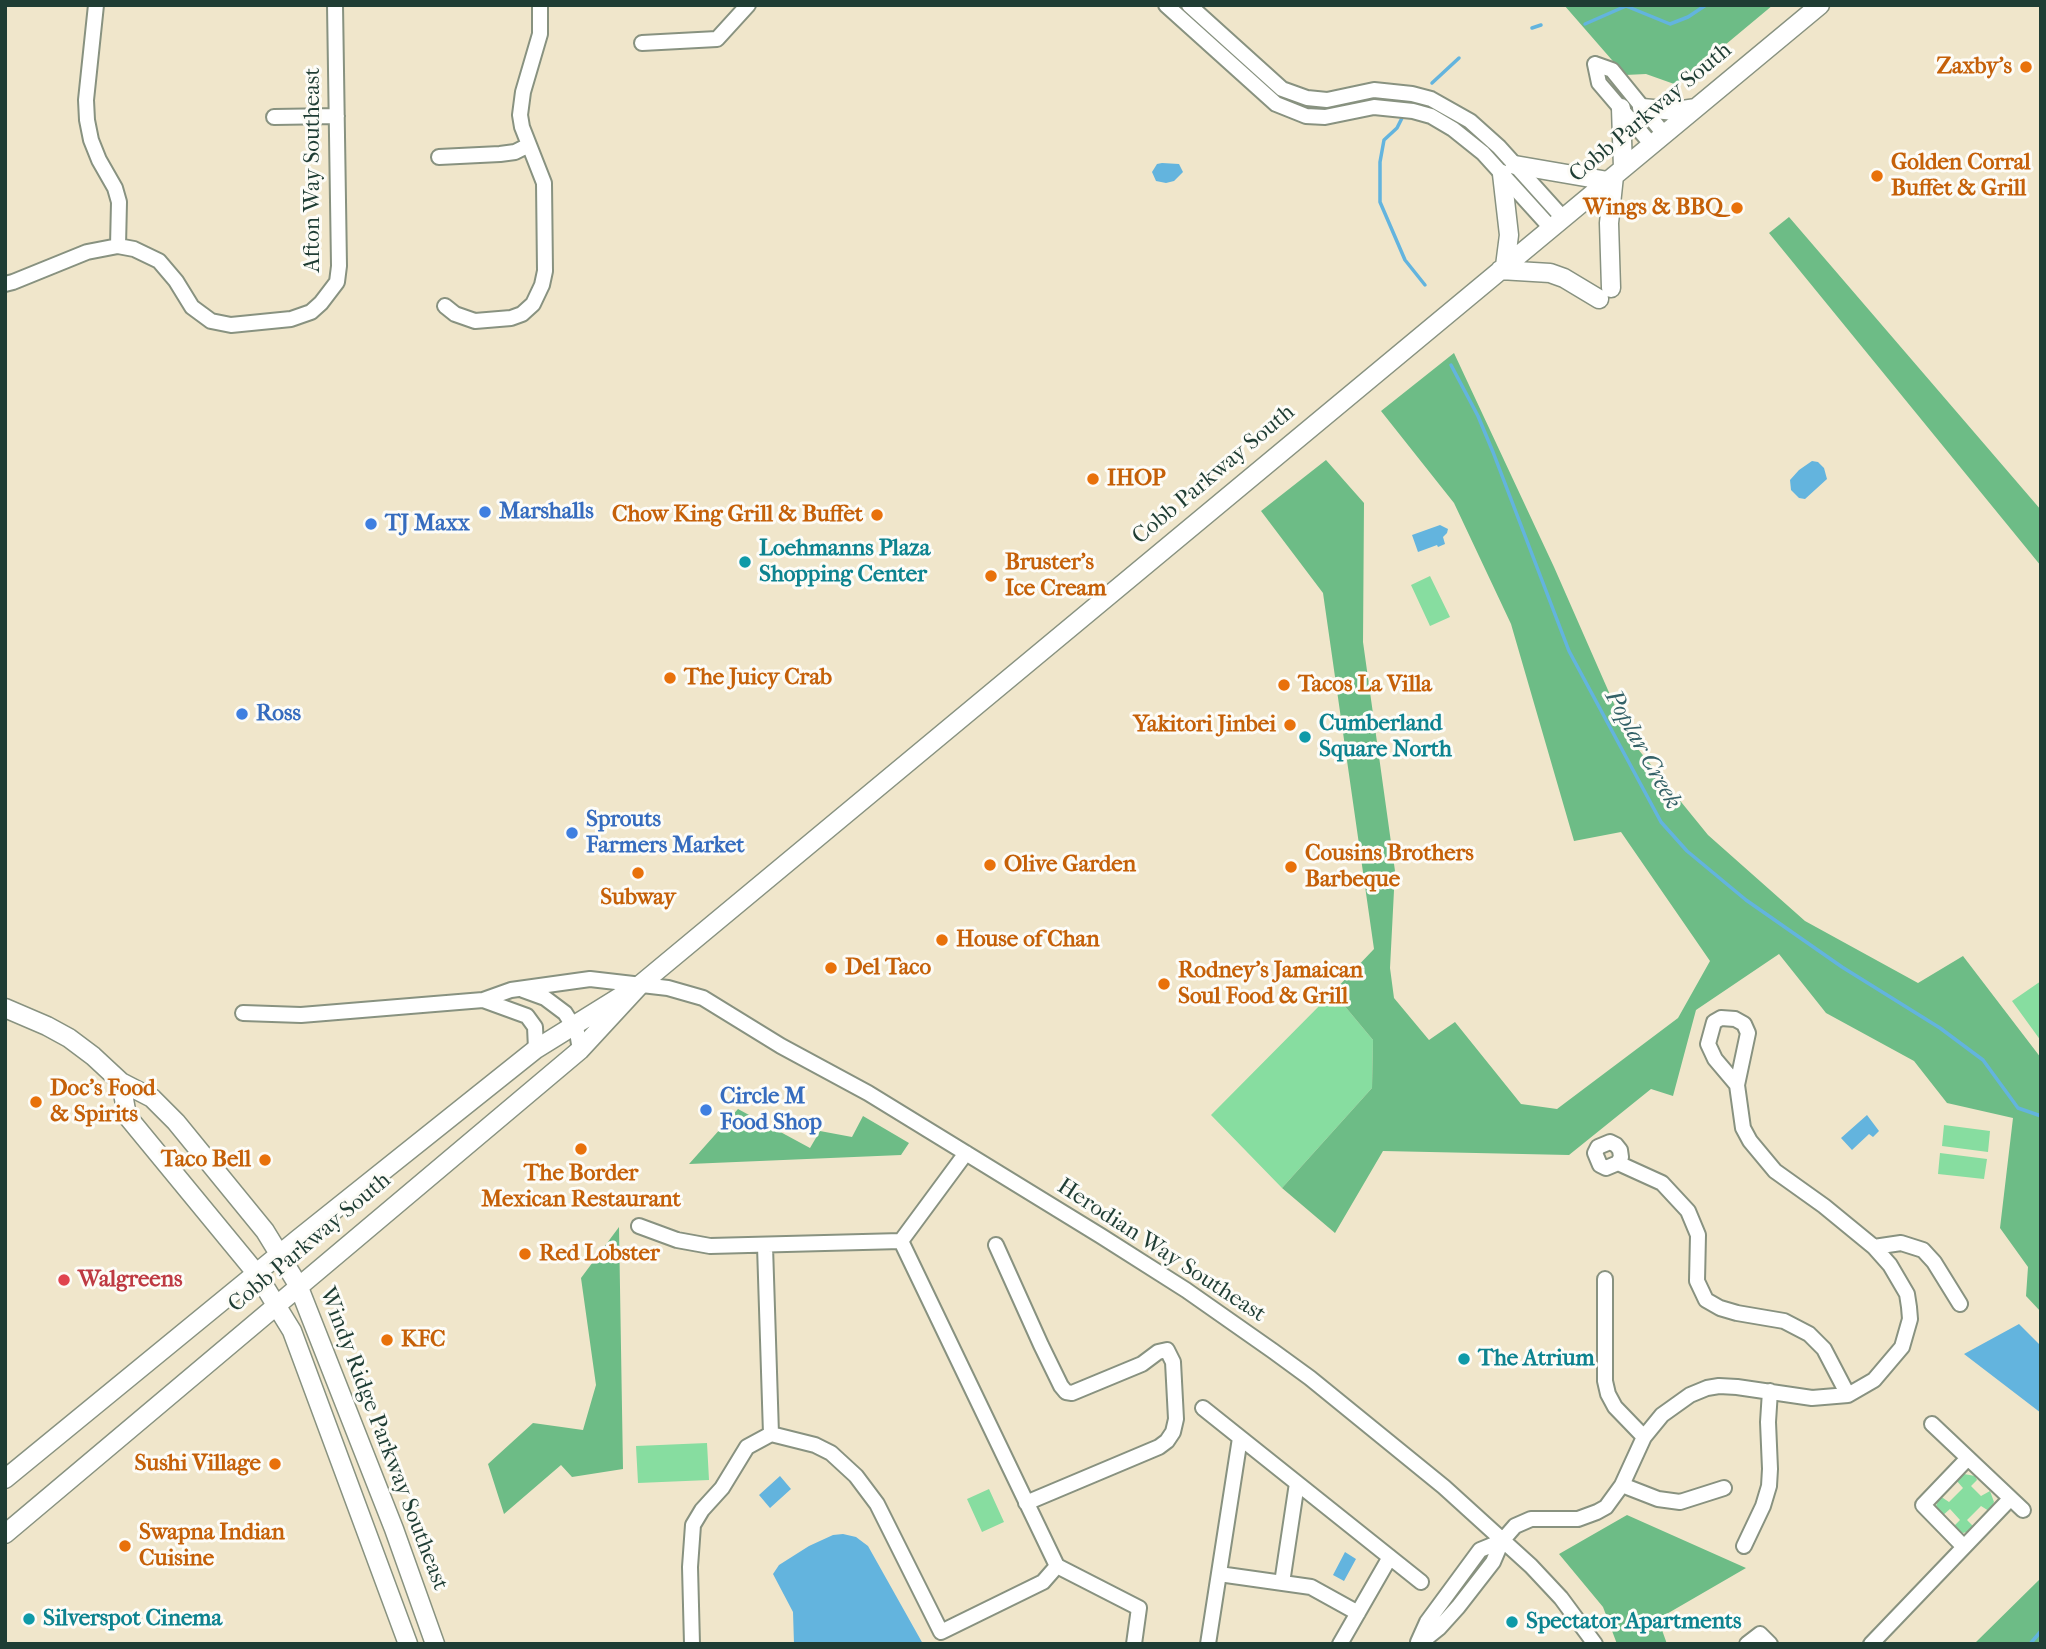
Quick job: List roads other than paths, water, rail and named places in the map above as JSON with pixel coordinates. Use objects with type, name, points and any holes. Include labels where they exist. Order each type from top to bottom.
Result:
[{"type":"main road","name":"Cobb Parkway South","points":[[5,1534],[579,1050],[641,984],[1820,5]]},
{"type":"main road","points":[[1615,175],[1509,169],[1508,234],[1502,268],[1550,274],[1605,293],[1621,108]]},
{"type":"main road","points":[[1642,108],[1676,111],[1696,108]]},
{"type":"main road","name":"Cobb Parkway South","points":[[5,1479],[536,1049],[641,984]]},
{"type":"main road","name":"Windy Ridge Parkway Southeast","points":[[5,1008],[69,1038],[121,1082],[152,1098],[176,1122],[265,1231],[298,1285],[385,1506],[435,1644]]},
{"type":"main road","name":"Windy Ridge Parkway Southeast","points":[[121,1082],[127,1116],[257,1273],[277,1303],[302,1355],[408,1644]]},
{"type":"street","points":[[5,284],[87,252],[118,246],[120,202],[99,160],[87,120],[86,100],[96,5]]},
{"type":"street","name":"Afton Way Southeast","points":[[118,246],[134,249],[159,261],[192,307],[204,317],[231,325],[302,316],[311,312],[329,295],[337,282],[340,266],[335,5]]},
{"type":"street","points":[[445,306],[466,319],[484,322],[511,318],[522,314],[533,304],[542,285],[545,271],[544,183],[522,127],[520,106],[540,34],[540,5]]},
{"type":"street","points":[[642,43],[717,39],[748,5]]},
{"type":"street","points":[[1166,5],[1276,104],[1306,116],[1325,117],[1374,107],[1394,108],[1431,116],[1509,169]]},
{"type":"street","points":[[1189,5],[1282,89],[1307,98],[1327,100],[1374,90],[1412,94],[1431,99],[1470,121],[1485,133],[1509,169],[1557,223]]},
{"type":"street","points":[[1595,64],[1612,70],[1642,108],[1658,139],[1621,108],[1599,83],[1595,64]]},
{"type":"street","points":[[274,117],[337,116]]},
{"type":"street","points":[[439,157],[515,152],[529,145]]},
{"type":"street","name":"Herodian Way Southeast","points":[[483,1000],[519,989],[590,979],[668,988],[704,998],[966,1153],[1171,1280],[1273,1351],[1444,1487],[1561,1598],[1595,1644]]},
{"type":"street","points":[[519,989],[552,1002],[565,1013],[574,1025],[579,1050]]},
{"type":"street","points":[[243,1013],[300,1015],[483,1000],[527,1016],[535,1027],[536,1049]]},
{"type":"street","points":[[1418,1644],[1439,1628],[1458,1607],[1493,1562],[1502,1541],[1515,1526],[1531,1519],[1565,1521],[1606,1507],[1622,1485],[1644,1437],[1661,1415],[1690,1395],[1707,1388],[1737,1387],[1812,1398],[1848,1395],[1874,1380],[1895,1357],[1908,1333],[1910,1319],[1907,1294],[1900,1279],[1874,1247],[1763,1159],[1743,1128],[1737,1085]]},
{"type":"street","points":[[901,1241],[966,1153]]},
{"type":"street","points":[[1618,1163],[1662,1183],[1688,1211],[1698,1235],[1697,1281],[1706,1300],[1720,1308],[1784,1321],[1809,1334],[1824,1349],[1848,1395]]},
{"type":"street","points":[[639,1226],[693,1244],[765,1246],[901,1241]]},
{"type":"street","points":[[901,1241],[1057,1566],[1139,1608],[1134,1644]]},
{"type":"street","points":[[1874,1247],[1900,1243],[1923,1250],[1934,1262],[1960,1304]]},
{"type":"street","points":[[996,1245],[1046,1355],[1066,1392],[1072,1393],[1167,1350],[1174,1362],[1176,1419],[1167,1441],[1159,1447],[1026,1503]]},
{"type":"street","points":[[765,1246],[771,1433]]},
{"type":"street","points":[[1605,1279],[1605,1381],[1608,1394],[1615,1407],[1644,1437]]},
{"type":"street","points":[[1744,1546],[1763,1506],[1769,1486],[1770,1391]]},
{"type":"street","points":[[1203,1408],[1421,1582]]},
{"type":"street","points":[[1932,1424],[2023,1510]]},
{"type":"street","points":[[692,1644],[690,1567],[693,1525],[702,1510],[722,1488],[747,1447],[771,1433],[793,1438],[831,1453],[856,1476],[877,1504],[941,1632],[1043,1582],[1057,1566]]},
{"type":"street","points":[[1208,1644],[1240,1438]]},
{"type":"street","points":[[1964,1547],[1923,1505],[1968,1458]]},
{"type":"street","points":[[1282,1583],[1297,1483]]},
{"type":"street","points":[[1622,1485],[1658,1499],[1680,1502],[1724,1488]]},
{"type":"street","points":[[1871,1644],[2010,1499]]},
{"type":"street","points":[[1340,1644],[1390,1557]]},
{"type":"street","points":[[1219,1574],[1319,1591],[1358,1613]]},
{"type":"street","points":[[1747,1644],[1760,1634],[1770,1644]]},
{"type":"water","points":[[1157,164],[1179,164],[1183,172],[1174,181],[1156,181],[1152,172]]},
{"type":"water","points":[[1812,461],[1818,462],[1824,468],[1827,479],[1805,499],[1799,498],[1791,490],[1790,480]]},
{"type":"water","points":[[1440,525],[1448,529],[1443,537],[1445,544],[1418,552],[1412,535]]},
{"type":"water","points":[[1867,1115],[1879,1131],[1873,1137],[1869,1134],[1852,1150],[1841,1138]]},
{"type":"water","points":[[2019,1324],[2041,1346],[2041,1413],[1964,1354]]},
{"type":"water","points":[[780,1476],[791,1489],[770,1508],[759,1495]]},
{"type":"water","points":[[833,1535],[856,1537],[868,1546],[923,1644],[794,1644],[793,1612],[773,1574],[779,1565],[809,1546]]},
{"type":"water","points":[[1345,1552],[1356,1559],[1344,1581],[1333,1575]]},
{"type":"waterway","name":"Poplar Creek","points":[[1585,24],[1626,6],[1670,24],[1688,17],[1706,5]]},
{"type":"waterway","name":"Poplar Creek","points":[[1532,28],[1541,25]]},
{"type":"waterway","name":"Poplar Creek","points":[[1432,83],[1459,58]]},
{"type":"waterway","name":"Poplar Creek","points":[[1403,116],[1397,128],[1384,140],[1380,162],[1380,202],[1405,260],[1425,285]]},
{"type":"waterway","name":"Poplar Creek","points":[[1451,365],[1478,416],[1493,452],[1569,651],[1661,822],[1687,851],[1746,900],[1842,967],[1940,1028],[1983,1060],[2018,1108],[2041,1116]]},
{"type":"waterway","points":[[2030,1644],[2041,1631]]},
{"type":"place","name":"Zaxby's","points":[[2026,67]]},
{"type":"place","name":"Golden Corral Buffet & Grill","points":[[1877,176]]},
{"type":"place","name":"Wings & BBQ","points":[[1737,208]]},
{"type":"place","name":"IHOP","points":[[1093,479]]},
{"type":"place","name":"Marshalls","points":[[485,512]]},
{"type":"place","name":"Chow King Grill & Buffet","points":[[877,515]]},
{"type":"place","name":"TJ Maxx","points":[[371,524]]},
{"type":"place","name":"Loehmanns Plaza Shopping Center","points":[[745,562]]},
{"type":"place","name":"Bruster's Ice Cream","points":[[991,576]]},
{"type":"place","name":"The Juicy Crab","points":[[670,678]]},
{"type":"place","name":"Tacos La Villa","points":[[1284,685]]},
{"type":"place","name":"Ross","points":[[242,714]]},
{"type":"place","name":"Yakitori Jinbei","points":[[1290,725]]},
{"type":"place","name":"Cumberland Square North","points":[[1305,737]]},
{"type":"place","name":"Sprouts Farmers Market","points":[[572,833]]},
{"type":"place","name":"Olive Garden","points":[[990,865]]},
{"type":"place","name":"Cousins Brothers Barbeque","points":[[1291,867]]},
{"type":"place","name":"Subway","points":[[638,873]]},
{"type":"place","name":"House of Chan","points":[[942,940]]},
{"type":"place","name":"Del Taco","points":[[831,968]]},
{"type":"place","name":"Rodney's Jamaican Soul Food & Grill","points":[[1164,984]]},
{"type":"place","name":"Doc's Food & Spirits","points":[[36,1102]]},
{"type":"place","name":"Circle M Food Shop","points":[[706,1110]]},
{"type":"place","name":"The Border Mexican Restaurant","points":[[581,1149]]},
{"type":"place","name":"Taco Bell","points":[[265,1160]]},
{"type":"place","name":"Red Lobster","points":[[525,1254]]},
{"type":"place","name":"Walgreens","points":[[64,1280]]},
{"type":"place","name":"KFC","points":[[387,1340]]},
{"type":"place","name":"The Atrium","points":[[1464,1359]]},
{"type":"place","name":"Sushi Village","points":[[275,1464]]},
{"type":"place","name":"Swapna Indian Cuisine","points":[[125,1546]]},
{"type":"place","name":"Silverspot Cinema","points":[[29,1619]]},
{"type":"place","name":"Spectator Apartments","points":[[1512,1622]]}]
